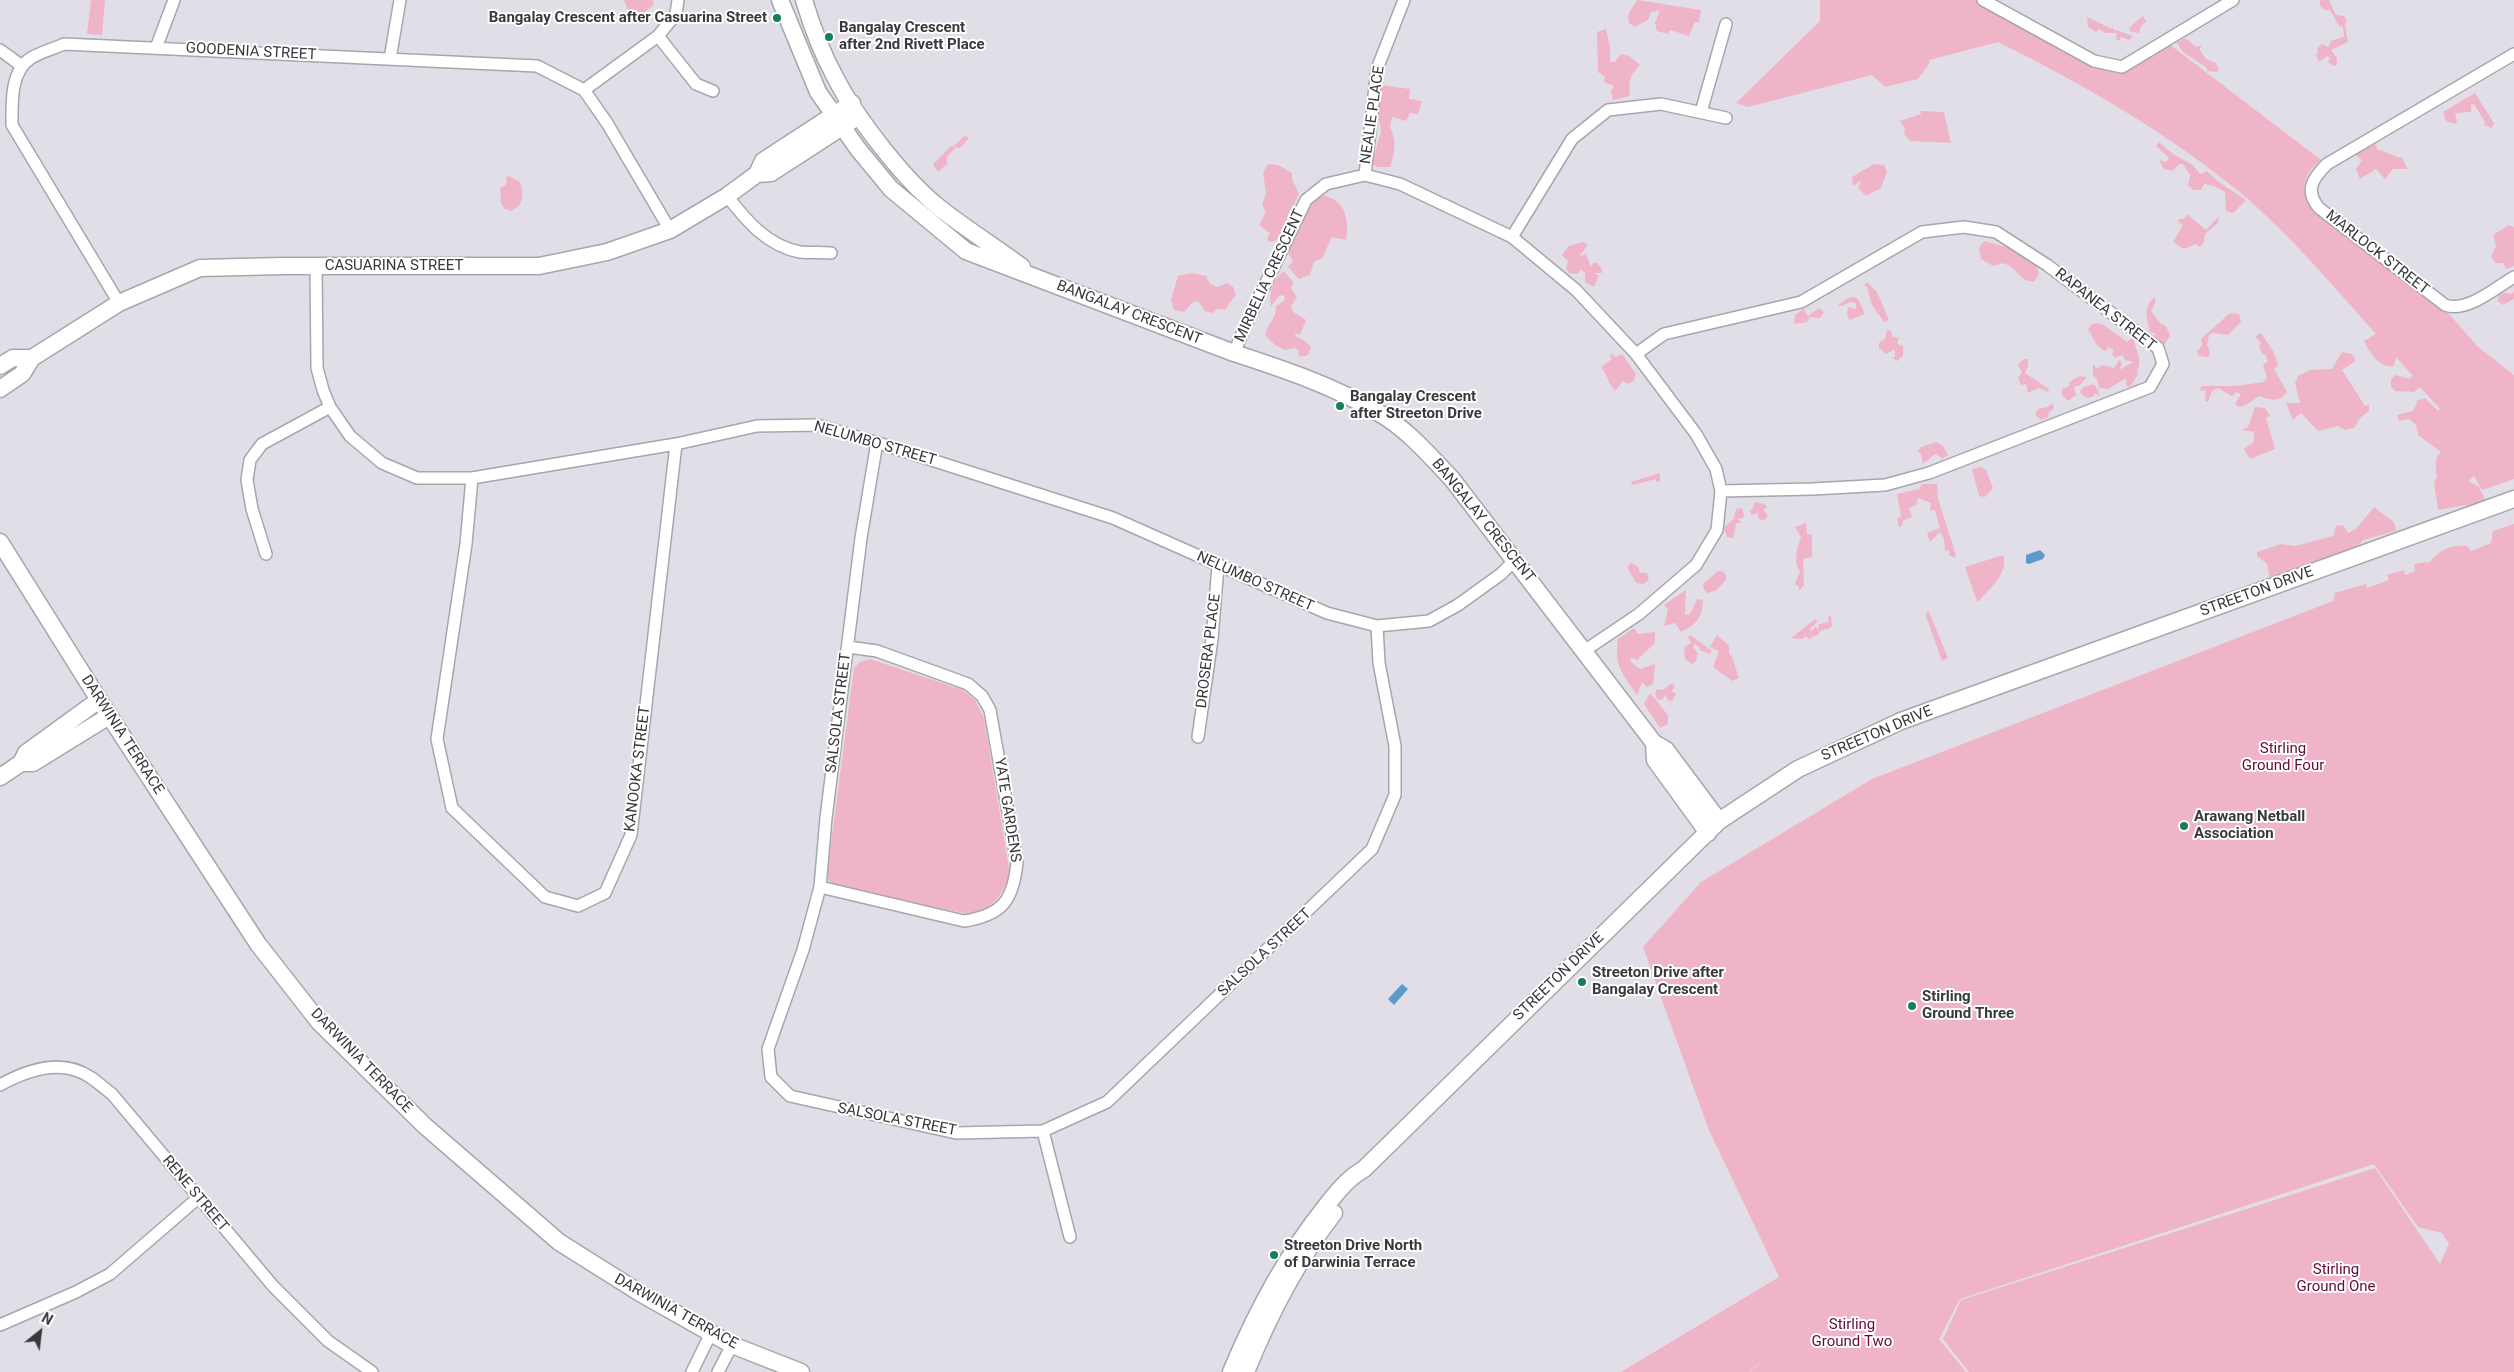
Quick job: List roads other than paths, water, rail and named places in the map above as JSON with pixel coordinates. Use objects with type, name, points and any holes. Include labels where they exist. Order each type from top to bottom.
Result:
[{"type":"main road","name":"BANGALAY CRESCENT","points":[[780,0],[818,92],[858,149],[891,189],[966,252],[1234,353],[1286,370],[1345,395],[1380,413],[1423,448],[1446,473],[1516,559],[1654,743],[1666,750],[1714,827]]},
{"type":"main road","name":"BANGALAY CRESCENT","points":[[804,0],[818,42],[835,79],[873,136],[908,177],[936,204],[1036,278]]},
{"type":"main road","name":"CASUARINA STREET","points":[[0,389],[22,374],[32,358],[119,303],[200,268],[539,266],[607,252],[670,230],[727,196],[757,174],[763,161],[838,121],[856,109]]},
{"type":"main road","name":"CASUARINA STREET","points":[[0,366],[13,358],[32,358]]},
{"type":"main road","name":"STREETON DRIVE","points":[[1231,1372],[1244,1340],[1285,1262],[1331,1200],[1352,1176],[1364,1169],[1714,827],[1798,768],[1901,721],[2514,499]]},
{"type":"main road","name":"DARWINIA TERRACE","points":[[0,542],[109,716],[258,944],[319,1022],[424,1126],[559,1242],[640,1294],[732,1345],[801,1372]]},
{"type":"main road","points":[[0,777],[21,763],[26,754],[99,700]]},
{"type":"main road","points":[[21,763],[33,763],[109,716]]},
{"type":"main road","name":"STREETON DRIVE","points":[[1246,1372],[1273,1310],[1295,1268],[1359,1181],[1364,1169]]},
{"type":"street","points":[[156,48],[174,0]]},
{"type":"street","points":[[390,59],[400,0]]},
{"type":"street","points":[[584,90],[658,36],[676,14],[678,0]]},
{"type":"street","name":"NEALIE PLACE","points":[[1365,175],[1377,69],[1404,0]]},
{"type":"street","points":[[1983,0],[2094,61],[2122,67],[2233,0]]},
{"type":"street","points":[[1701,112],[1726,24]]},
{"type":"street","points":[[658,36],[696,84],[713,91]]},
{"type":"street","name":"GOODENIA STREET","points":[[22,66],[30,58],[64,44],[537,66],[584,90],[607,123],[670,230]]},
{"type":"street","points":[[0,50],[22,66],[12,93],[12,125],[119,303]]},
{"type":"street","name":"MARLOCK STREET","points":[[2514,54],[2326,164],[2314,176],[2311,193],[2313,202],[2319,208],[2445,305],[2454,308],[2464,306],[2514,277]]},
{"type":"street","points":[[1512,237],[1572,139],[1608,110],[1660,104],[1726,118]]},
{"type":"street","name":"MIRBELIA CRESCENT","points":[[1234,353],[1306,200],[1326,184],[1365,175],[1400,184],[1512,237],[1576,290],[1636,354],[1696,434],[1716,469],[1721,491],[1717,530],[1696,565],[1639,614],[1584,651]]},
{"type":"street","points":[[727,196],[745,219],[771,241],[799,252],[831,253]]},
{"type":"street","name":"RAPANEA STREET","points":[[1636,354],[1664,334],[1801,302],[1922,232],[1964,227],[1996,232],[2047,265],[2158,348],[2164,364],[2150,387],[1929,473],[1884,485],[1721,491]]},
{"type":"street","name":"NELUMBO STREET","points":[[316,266],[317,368],[330,407],[350,436],[382,463],[418,478],[472,478],[676,444],[757,426],[817,426],[877,442],[1113,518],[1328,613],[1377,626],[1430,621],[1458,605],[1501,574],[1516,559]]},
{"type":"street","points":[[266,554],[252,509],[247,480],[250,460],[262,444],[330,407]]},
{"type":"street","name":"SALSOLA STREET","points":[[877,442],[861,538],[826,818],[820,887],[804,950],[768,1048],[771,1077],[790,1096],[956,1133],[1043,1131],[1107,1102],[1372,849],[1395,795],[1395,746],[1379,664],[1377,626]]},
{"type":"street","name":"KANOOKA STREET","points":[[472,478],[466,544],[437,739],[452,808],[545,897],[578,906],[605,893],[631,835],[676,444]]},
{"type":"street","name":"DROSERA PLACE","points":[[1198,737],[1212,639],[1218,566]]},
{"type":"street","name":"YATE GARDENS","points":[[820,887],[964,921],[984,918],[1001,907],[1014,888],[1018,863],[990,710],[982,696],[968,684],[877,651],[848,647]]},
{"type":"street","name":"RENE STREET","points":[[0,1085],[43,1067],[69,1069],[89,1076],[112,1094],[273,1286],[328,1341],[372,1372]]},
{"type":"street","points":[[1043,1131],[1070,1238]]},
{"type":"street","points":[[0,1325],[76,1292],[110,1274],[198,1198]]},
{"type":"street","points":[[692,1372],[711,1333]]},
{"type":"street","points":[[718,1372],[732,1345]]},
{"type":"water","points":[[2040,550],[2045,555],[2043,559],[2029,564],[2026,563],[2026,555]]},
{"type":"water","points":[[1402,984],[1408,989],[1394,1005],[1388,999]]},
{"type":"place","name":"Bangalay Crescent after Casuarina Street","points":[[777,18]]},
{"type":"place","name":"Bangalay Crescent after 2nd Rivett Place","points":[[829,37]]},
{"type":"place","name":"Bangalay Crescent after Streeton Drive","points":[[1340,406]]},
{"type":"place","name":"Arawang Netball Association","points":[[2184,826]]},
{"type":"place","name":"Streeton Drive after Bangalay Crescent","points":[[1582,982]]},
{"type":"place","name":"Stirling Ground Three","points":[[1912,1006]]},
{"type":"place","name":"Streeton Drive North of Darwinia Terrace","points":[[1274,1255]]},
{"type":"park label","name":"Stirling Ground Four","points":[[2283,758]]},
{"type":"park label","name":"Stirling Ground One","points":[[2336,1278]]},
{"type":"park label","name":"Stirling Ground Two","points":[[1852,1334]]}]
